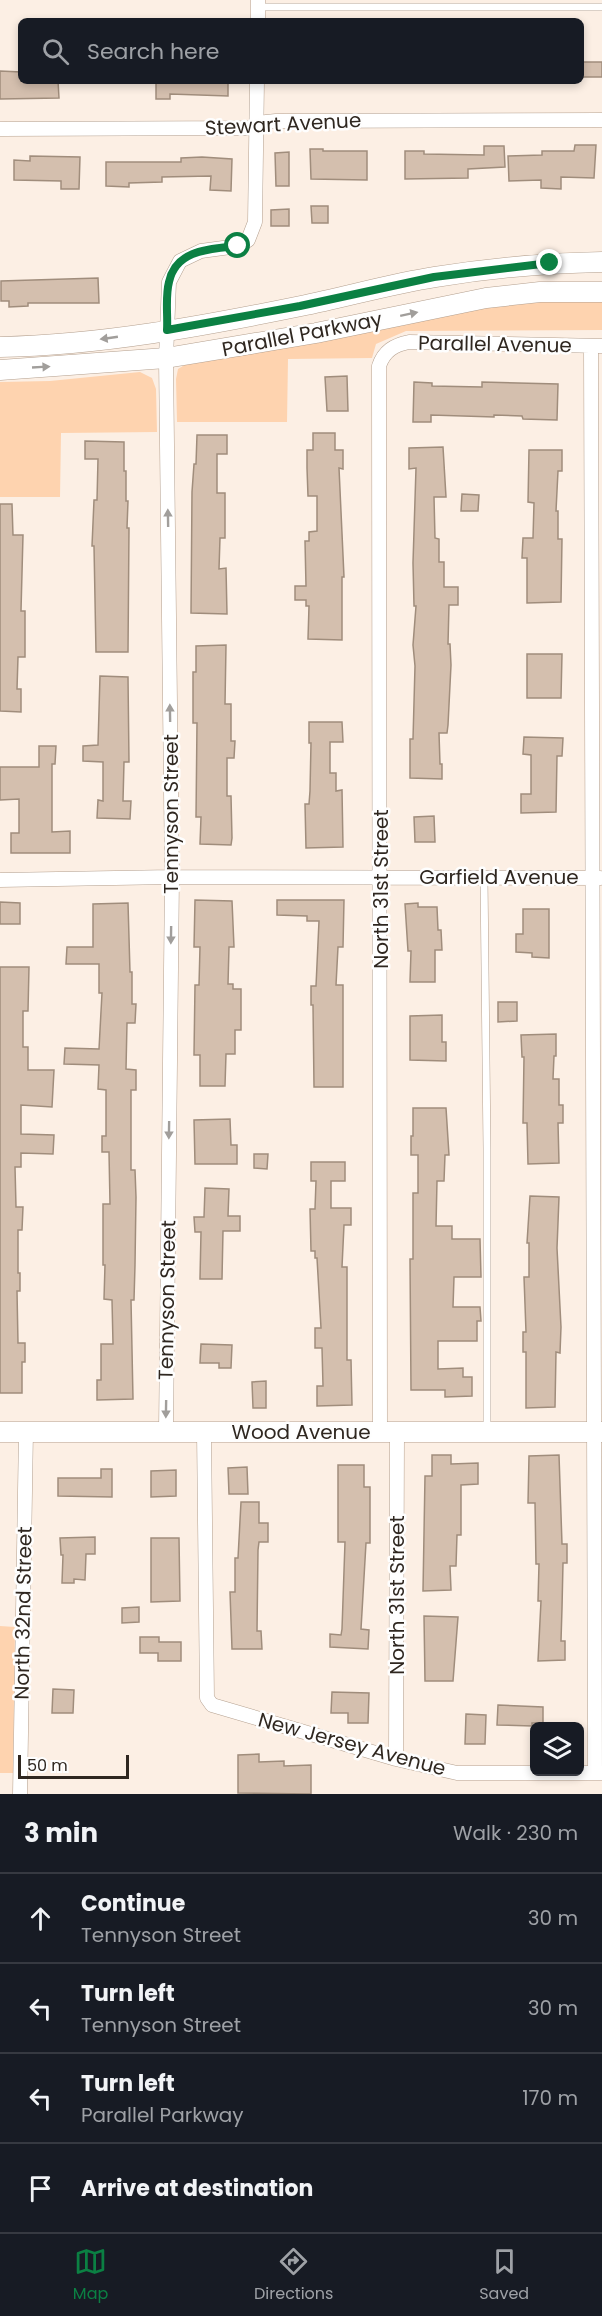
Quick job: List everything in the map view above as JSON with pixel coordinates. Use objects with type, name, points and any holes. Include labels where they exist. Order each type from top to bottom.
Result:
[{"type":"main road","name":"Parallel Parkway","points":[[0,346],[49,346],[167,330],[300,306],[434,277],[550,263],[602,262]]},
{"type":"main road","name":"Parallel Parkway","points":[[0,370],[166,358],[316,333],[486,298],[540,292],[602,292]]},
{"type":"main road","name":"Wood Avenue","points":[[0,1432],[597,1432]]},
{"type":"street","points":[[256,128],[257,84]]},
{"type":"street","name":"Stewart Avenue","points":[[0,129],[256,128],[266,122],[276,121],[602,120]]},
{"type":"street","name":"Tennyson Street","points":[[166,1431],[172,877],[166,358],[169,282],[180,261],[201,251],[238,246],[248,240],[255,222],[256,128]]},
{"type":"street","name":"Parallel Avenue","points":[[389,350],[409,342],[596,346]]},
{"type":"street","points":[[596,346],[598,1773]]},
{"type":"street","name":"North 31st Street","points":[[389,350],[382,357],[379,366],[381,876],[396,1759]]},
{"type":"street","name":"Garfield Avenue","points":[[0,880],[381,876],[598,878]]},
{"type":"street","name":"North 32nd Street","points":[[21,1794],[26,1431]]},
{"type":"street","name":"New Jersey Avenue","points":[[204,1432],[207,1698],[212,1705],[396,1759],[457,1773],[598,1773]]},
{"type":"lane","points":[[258,9],[602,7]]},
{"type":"lane","points":[[484,877],[487,1432]]},
{"type":"shaded area","points":[[602,300],[602,330],[406,331],[376,344],[372,358],[288,359],[287,422],[177,422],[176,379],[178,369],[186,364],[497,305],[540,301]]},
{"type":"shaded area","points":[[140,372],[152,378],[156,389],[157,432],[61,433],[60,497],[0,497],[0,382],[50,381]]},
{"type":"shaded area","points":[[0,1626],[15,1627],[13,1773],[0,1773]]},
{"type":"building","points":[[584,62],[602,62],[602,77],[584,77]]},
{"type":"building","points":[[0,71],[18,72],[18,84],[58,84],[59,98],[0,99]]},
{"type":"building","points":[[156,84],[228,84],[228,96],[170,94],[170,99],[156,99]]},
{"type":"building","points":[[575,145],[596,145],[594,178],[561,177],[561,189],[541,188],[541,180],[509,181],[508,156],[542,155],[542,151],[574,151]]},
{"type":"building","points":[[484,146],[504,146],[505,167],[468,169],[468,178],[405,179],[405,151],[424,151],[424,154],[484,155]]},
{"type":"building","points":[[310,149],[367,151],[367,180],[311,179]]},
{"type":"building","points":[[289,152],[289,186],[276,186],[275,153]]},
{"type":"building","points":[[30,156],[80,157],[79,189],[61,189],[61,181],[14,180],[14,160],[30,161]]},
{"type":"building","points":[[181,158],[232,159],[231,191],[210,190],[211,176],[162,177],[162,182],[129,183],[129,187],[106,186],[106,162],[181,162]]},
{"type":"building","points":[[311,206],[328,206],[328,223],[312,223]]},
{"type":"building","points":[[289,209],[289,226],[271,226],[271,210]]},
{"type":"building","points":[[98,278],[99,303],[28,303],[28,306],[9,307],[9,301],[1,301],[1,281]]},
{"type":"building","points":[[347,376],[348,411],[327,411],[325,377]]},
{"type":"building","points":[[414,382],[432,383],[432,386],[482,387],[482,382],[558,384],[557,420],[523,419],[522,416],[431,415],[431,422],[413,422]]},
{"type":"building","points":[[313,433],[335,433],[335,450],[343,450],[343,469],[339,468],[344,577],[342,577],[342,640],[308,639],[309,606],[306,606],[306,600],[295,600],[295,586],[306,586],[305,541],[309,541],[309,532],[317,531],[317,496],[308,496],[307,450],[313,450]]},
{"type":"building","points":[[197,435],[227,435],[227,454],[217,454],[217,493],[225,493],[225,538],[220,538],[219,569],[226,568],[227,614],[191,613],[192,492]]},
{"type":"building","points":[[85,441],[124,442],[126,501],[128,501],[127,528],[129,528],[128,652],[96,652],[94,546],[92,546],[94,500],[97,500],[98,459],[85,459]]},
{"type":"building","points":[[443,447],[446,497],[434,497],[435,538],[439,539],[439,562],[444,562],[444,587],[458,587],[458,605],[449,605],[448,644],[450,644],[451,665],[448,725],[447,733],[439,733],[442,779],[410,778],[415,666],[413,645],[416,606],[414,606],[413,563],[416,468],[409,469],[409,448]]},
{"type":"building","points":[[529,450],[562,450],[562,471],[558,471],[556,511],[558,511],[558,539],[562,539],[561,602],[527,603],[527,558],[522,558],[523,538],[533,538],[534,503],[528,502]]},
{"type":"building","points":[[462,494],[479,495],[478,511],[461,511]]},
{"type":"building","points":[[0,504],[12,504],[13,535],[23,535],[21,611],[25,611],[25,657],[18,657],[17,689],[21,689],[21,712],[0,711]]},
{"type":"building","points":[[226,645],[225,704],[231,704],[231,741],[235,741],[234,758],[227,758],[227,796],[231,796],[232,838],[231,845],[200,844],[201,817],[196,817],[197,723],[193,723],[193,672],[196,672],[196,646]]},
{"type":"building","points":[[527,654],[562,654],[561,698],[527,698]]},
{"type":"building","points":[[100,676],[128,677],[129,762],[124,762],[123,801],[131,801],[130,819],[97,818],[98,800],[103,801],[103,762],[83,761],[83,746],[98,745]]},
{"type":"building","points":[[309,722],[342,722],[343,742],[330,742],[330,773],[336,773],[336,791],[342,790],[343,847],[306,848],[305,804],[309,804],[310,791]]},
{"type":"building","points":[[524,737],[563,738],[562,756],[557,756],[556,812],[521,813],[521,794],[531,794],[531,755],[523,754]]},
{"type":"building","points":[[39,746],[56,746],[55,764],[52,764],[52,832],[70,831],[70,853],[11,853],[11,833],[19,833],[19,799],[0,800],[0,767],[39,767]]},
{"type":"building","points":[[434,816],[435,842],[415,842],[414,817]]},
{"type":"building","points":[[195,900],[232,901],[234,947],[229,947],[228,984],[233,984],[233,989],[241,989],[241,1030],[235,1030],[235,1054],[226,1054],[225,1086],[200,1086],[200,1055],[194,1055],[195,985],[199,985],[200,947],[194,947]]},
{"type":"building","points":[[277,900],[344,900],[343,947],[338,947],[336,985],[343,985],[343,1087],[314,1087],[311,986],[316,986],[319,921],[307,921],[307,916],[277,915]]},
{"type":"building","points":[[0,902],[20,903],[20,924],[0,924]]},
{"type":"building","points":[[128,903],[132,1004],[136,1004],[135,1023],[127,1023],[126,1069],[136,1070],[136,1090],[131,1090],[131,1170],[135,1170],[136,1197],[134,1300],[131,1300],[133,1399],[97,1400],[97,1380],[101,1380],[101,1344],[113,1344],[112,1300],[104,1299],[105,1265],[103,1265],[103,1204],[110,1204],[109,1152],[102,1152],[102,1136],[106,1136],[106,1090],[98,1089],[99,1065],[64,1064],[65,1048],[99,1049],[102,993],[99,993],[99,964],[66,964],[67,947],[93,947],[93,904]]},
{"type":"building","points":[[418,903],[418,907],[437,907],[442,950],[435,950],[435,982],[410,982],[411,951],[408,951],[405,904]]},
{"type":"building","points":[[523,909],[549,909],[549,958],[532,957],[532,953],[516,952],[516,934],[523,934]]},
{"type":"building","points":[[0,967],[29,967],[28,1011],[23,1011],[23,1047],[28,1047],[28,1070],[54,1070],[52,1107],[21,1105],[21,1134],[54,1135],[53,1154],[21,1153],[21,1167],[15,1167],[16,1207],[23,1207],[22,1230],[18,1230],[20,1291],[17,1291],[18,1343],[25,1343],[25,1362],[22,1362],[22,1393],[0,1393]]},
{"type":"building","points":[[498,1002],[517,1002],[517,1021],[498,1022]]},
{"type":"building","points":[[442,1015],[442,1042],[446,1042],[446,1061],[410,1060],[410,1016]]},
{"type":"building","points":[[556,1034],[553,1079],[559,1079],[559,1105],[563,1105],[563,1123],[558,1123],[559,1163],[528,1164],[527,1123],[523,1123],[524,1057],[522,1057],[521,1035]]},
{"type":"building","points":[[413,1108],[446,1108],[449,1155],[445,1155],[444,1181],[437,1181],[436,1226],[452,1226],[452,1239],[480,1239],[481,1277],[454,1277],[453,1307],[480,1307],[481,1321],[477,1321],[477,1341],[438,1341],[438,1369],[463,1368],[463,1377],[472,1377],[472,1396],[445,1397],[445,1390],[411,1390],[410,1259],[413,1259],[413,1193],[418,1193],[418,1155],[411,1155]]},
{"type":"building","points":[[230,1119],[231,1145],[237,1145],[237,1164],[195,1164],[194,1120]]},
{"type":"building","points":[[254,1154],[268,1154],[267,1169],[254,1168]]},
{"type":"building","points":[[311,1162],[345,1162],[345,1181],[331,1181],[331,1208],[351,1208],[351,1225],[344,1225],[342,1267],[347,1267],[347,1360],[351,1360],[352,1405],[317,1406],[317,1386],[323,1386],[322,1348],[315,1348],[315,1328],[321,1328],[317,1258],[315,1258],[315,1251],[311,1251],[310,1209],[315,1209],[316,1181],[311,1181]]},
{"type":"building","points":[[205,1188],[229,1189],[228,1216],[240,1216],[240,1231],[223,1231],[222,1279],[200,1279],[201,1232],[195,1232],[194,1217],[204,1217]]},
{"type":"building","points":[[530,1196],[559,1197],[557,1248],[561,1327],[560,1353],[556,1352],[555,1407],[526,1408],[526,1352],[523,1352],[523,1332],[526,1332],[524,1277],[529,1277],[529,1243],[527,1243]]},
{"type":"building","points":[[201,1344],[232,1345],[231,1368],[219,1368],[219,1363],[200,1363]]},
{"type":"building","points":[[266,1381],[266,1408],[253,1408],[252,1382]]},
{"type":"building","points":[[432,1455],[451,1455],[451,1464],[478,1463],[478,1484],[461,1485],[461,1535],[457,1535],[456,1566],[450,1566],[451,1590],[423,1591],[425,1476],[432,1476]]},
{"type":"building","points":[[559,1455],[562,1544],[567,1544],[567,1563],[563,1563],[561,1641],[565,1641],[565,1660],[538,1661],[541,1601],[538,1601],[539,1564],[536,1564],[535,1503],[528,1503],[529,1456]]},
{"type":"building","points":[[338,1465],[364,1465],[364,1487],[370,1487],[370,1543],[366,1543],[361,1629],[369,1630],[368,1649],[330,1647],[330,1634],[341,1635],[342,1629],[345,1542],[338,1542]]},
{"type":"building","points":[[247,1467],[248,1494],[229,1494],[228,1468]]},
{"type":"building","points":[[101,1469],[112,1469],[112,1497],[58,1496],[58,1478],[101,1478]]},
{"type":"building","points":[[176,1470],[176,1496],[151,1497],[151,1471]]},
{"type":"building","points":[[241,1502],[259,1502],[259,1523],[268,1523],[268,1542],[259,1542],[258,1550],[257,1631],[261,1631],[262,1649],[232,1649],[230,1592],[235,1592],[235,1558],[238,1558]]},
{"type":"building","points":[[95,1537],[95,1554],[86,1554],[85,1580],[74,1579],[74,1583],[62,1583],[63,1555],[61,1555],[60,1538]]},
{"type":"building","points":[[151,1538],[179,1538],[180,1601],[151,1602]]},
{"type":"building","points":[[139,1607],[139,1622],[122,1623],[122,1608]]},
{"type":"building","points":[[424,1616],[458,1617],[453,1681],[425,1681]]},
{"type":"building","points":[[140,1637],[159,1637],[159,1642],[181,1642],[181,1661],[158,1661],[158,1653],[140,1653]]},
{"type":"building","points":[[53,1689],[74,1690],[73,1713],[52,1713]]},
{"type":"building","points":[[332,1692],[369,1693],[368,1723],[348,1723],[348,1713],[331,1713]]},
{"type":"building","points":[[498,1705],[543,1707],[543,1722],[530,1722],[530,1726],[497,1725]]},
{"type":"building","points":[[466,1714],[486,1715],[485,1744],[465,1744]]},
{"type":"building","points":[[259,1754],[259,1762],[284,1761],[284,1766],[311,1765],[311,1794],[238,1793],[238,1755]]},
{"type":"route","points":[[238,246],[211,248],[180,261],[169,282],[167,330],[300,306],[434,277],[550,263]]}]
